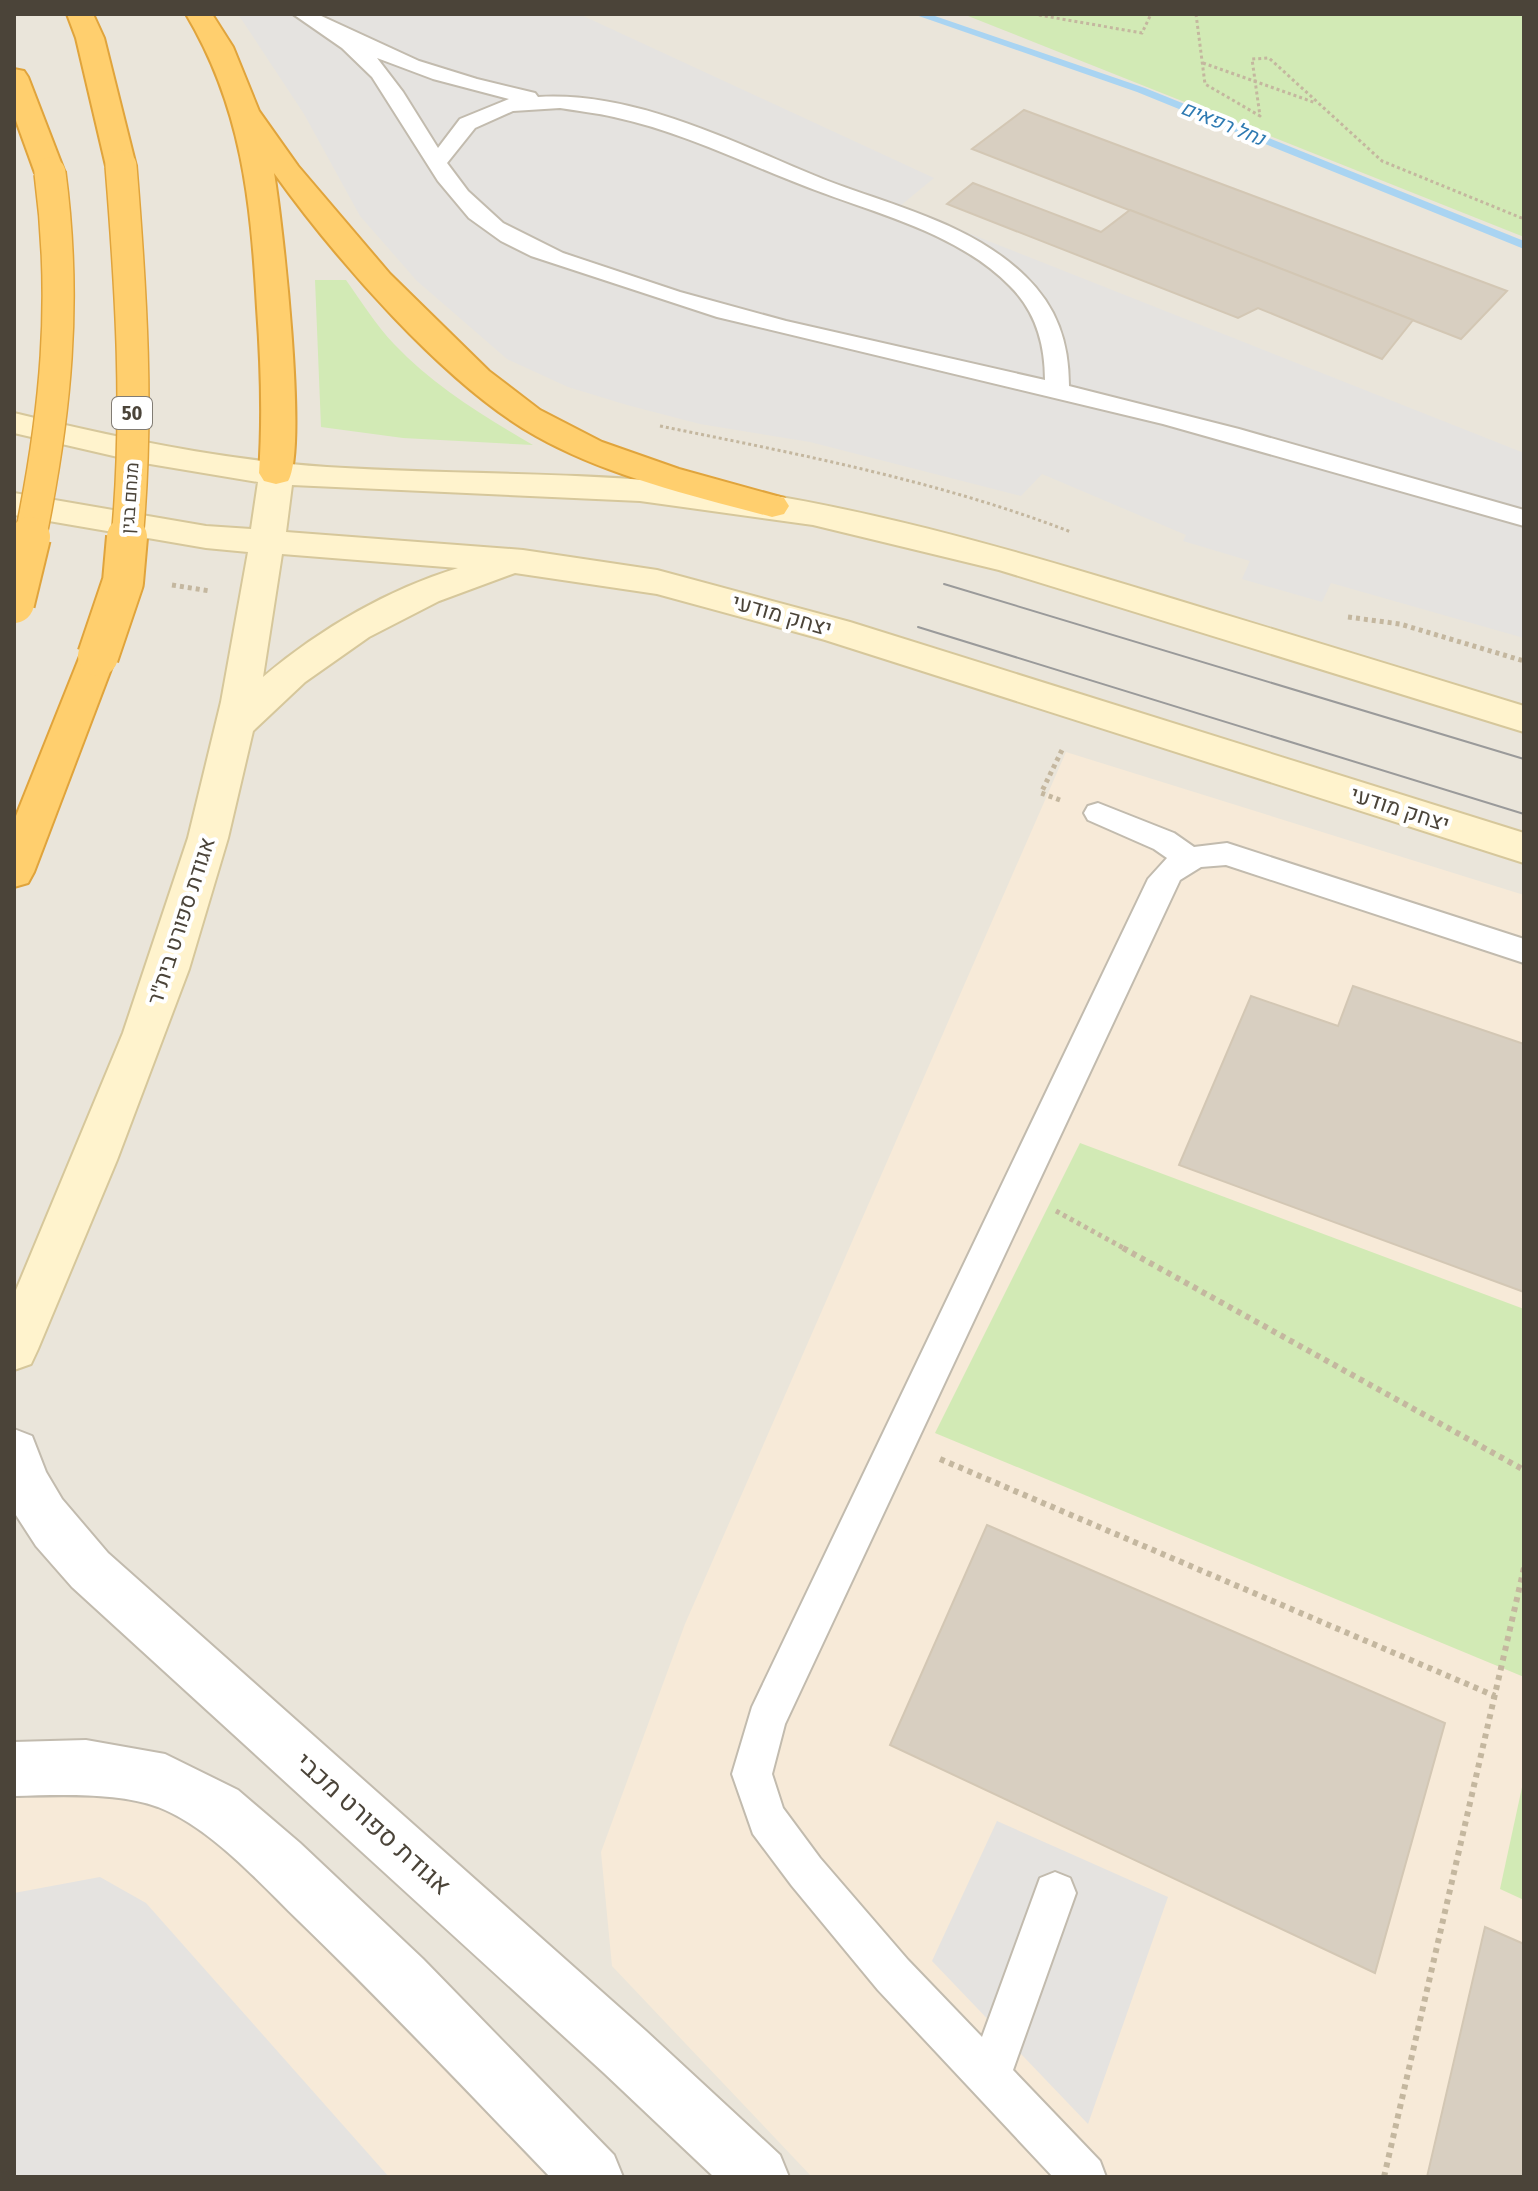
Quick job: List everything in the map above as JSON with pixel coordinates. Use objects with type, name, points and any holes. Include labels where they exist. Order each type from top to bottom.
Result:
[{"type":"highway","name":"מנחם בגין","points":[[14,872],[98,656],[123,582],[133,478],[129,251],[121,166],[90,38],[80,14]]},
{"type":"highway","points":[[199,14],[230,69],[245,111],[267,213],[279,430],[276,473]]},
{"type":"highway","points":[[14,77],[50,173],[58,226],[61,355],[40,493],[14,603]]},
{"type":"highway","points":[[245,111],[290,179],[337,237],[365,269],[476,378],[563,437],[629,464],[772,506]]},
{"type":"main road","points":[[14,423],[207,465],[276,473],[415,482],[594,487],[772,506],[935,540],[1524,719]]},
{"type":"main road","name":"אגודת ספורט בית\"ר","points":[[14,1349],[80,1197],[147,1026],[208,839],[235,726],[260,596],[276,473]]},
{"type":"main road","name":"יצחק מודעי","points":[[14,504],[147,528],[267,543],[523,562],[657,582],[778,613],[1524,848]]},
{"type":"main road","points":[[235,726],[275,685],[333,642],[445,586],[523,562]]},
{"type":"street","name":"אגודת ספורט מכבי","points":[[14,1452],[22,1477],[45,1521],[90,1570],[613,2041],[758,2177]]},
{"type":"street","points":[[14,1769],[86,1767],[165,1781],[218,1810],[280,1863],[402,1980],[592,2177]]},
{"type":"lane","points":[[303,14],[408,64],[469,84],[556,102],[606,108],[655,120],[935,229],[984,255],[1017,279],[1039,306],[1053,333],[1057,390]]},
{"type":"lane","points":[[329,29],[356,49],[379,73],[475,212],[495,228],[542,251],[667,296],[805,333],[1057,390],[1267,443],[1524,518]]},
{"type":"lane","points":[[438,161],[456,130],[474,117],[519,103],[556,102]]},
{"type":"lane","points":[[1098,813],[1164,841],[1190,859]]},
{"type":"lane","points":[[1084,2177],[893,1975],[806,1872],[767,1820],[752,1774],[766,1721],[1163,879],[1174,866],[1209,853],[1227,854],[1524,951]]},
{"type":"lane","points":[[989,2076],[1055,1893]]},
{"type":"path","points":[[1033,14],[1142,33],[1151,14]]},
{"type":"path","points":[[1196,14],[1205,84],[1260,116],[1252,59],[1269,58],[1382,161],[1524,219]]},
{"type":"path","points":[[1203,63],[1321,105]]},
{"type":"path","points":[[170,585],[260,596]]},
{"type":"path","points":[[1068,738],[1041,793],[1098,813]]},
{"type":"path","points":[[1017,1190],[1524,1470]]},
{"type":"path","points":[[898,1441],[1495,1696]]},
{"type":"path","points":[[1384,2177],[1524,1568]]},
{"type":"shaded area","points":[[14,14],[968,14],[1524,219],[1524,2177],[14,2177]]},
{"type":"shaded area","points":[[238,14],[579,14],[934,178],[900,206],[1524,453],[1524,638],[1331,583],[1322,602],[1242,579],[1250,561],[1183,541],[1186,535],[1042,474],[1021,496],[810,442],[700,424],[627,405],[568,387],[507,359],[417,281],[360,216],[304,114]]},
{"type":"shaded area","points":[[1066,752],[1524,895],[1524,2177],[812,2177],[612,1966],[601,1852],[685,1624]]},
{"type":"shaded area","points":[[14,1769],[165,1781],[560,2177],[14,2177]]},
{"type":"shaded area","points":[[997,1821],[1168,1897],[1088,2124],[932,1961]]},
{"type":"shaded area","points":[[100,1877],[146,1903],[389,2177],[14,2177],[14,1893]]},
{"type":"green space","points":[[963,14],[1524,14],[1524,237]]},
{"type":"green space","points":[[315,280],[346,280],[381,329],[409,359],[460,399],[533,445],[403,438],[321,427]]},
{"type":"green space","points":[[1080,1143],[1524,1309],[1524,1677],[935,1433]]},
{"type":"green space","points":[[1524,1778],[1524,1900],[1500,1889]]},
{"type":"building","points":[[1024,110],[1507,291],[1461,339],[972,149]]},
{"type":"building","points":[[973,183],[1101,232],[1130,210],[1413,320],[1382,359],[1258,308],[1238,318],[947,204]]},
{"type":"building","points":[[1353,986],[1524,1044],[1524,1292],[1179,1165],[1251,996],[1338,1026]]},
{"type":"building","points":[[987,1525],[1445,1723],[1375,1973],[890,1745]]},
{"type":"building","points":[[1485,1927],[1524,1944],[1524,2177],[1427,2177]]},
{"type":"waterway","name":"נחל רפאים","points":[[918,14],[1141,90],[1524,245]]},
{"type":"tram line","points":[[944,584],[1524,759]]},
{"type":"tram line","points":[[918,627],[1524,814]]}]
